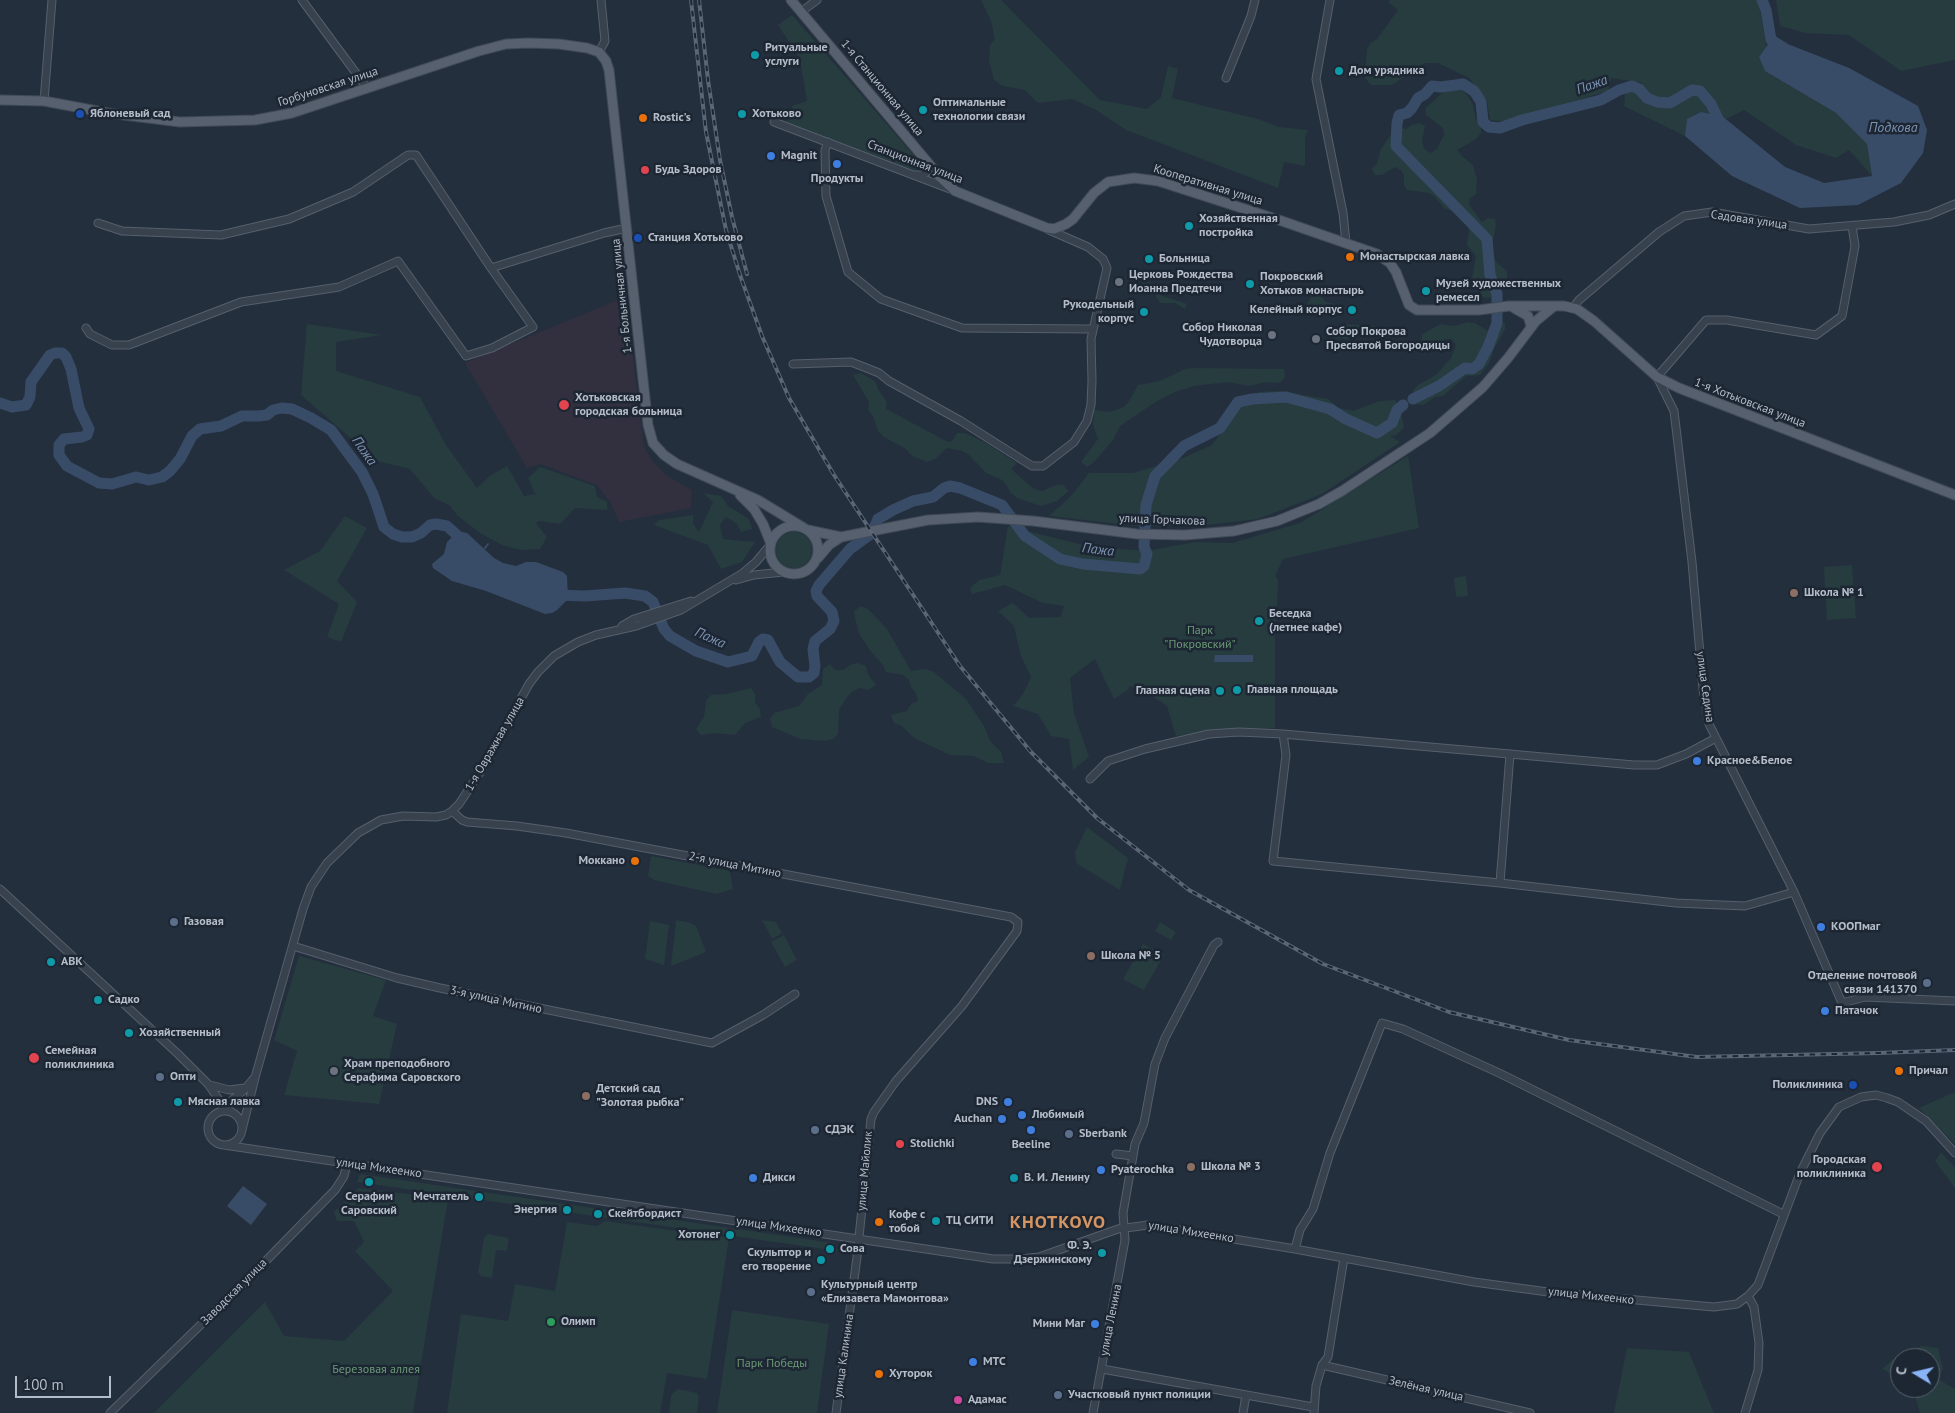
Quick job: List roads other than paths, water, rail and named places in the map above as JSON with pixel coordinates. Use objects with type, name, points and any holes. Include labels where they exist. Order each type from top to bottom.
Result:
[{"type":"main road","name":"1-я Станционная улица","points":[[791,0],[930,165],[955,191]]},
{"type":"main road","name":"Горбуновская улица","points":[[0,100],[44,101],[108,113],[180,122],[255,120],[292,113],[479,51],[512,44],[559,44],[587,48],[599,52]]},
{"type":"main road","name":"1-я Больничная улица","points":[[599,52],[606,61],[609,70],[648,425],[653,443],[670,460],[758,500],[806,529]]},
{"type":"main road","name":"Кооперативная улица","points":[[1047,228],[1059,227],[1073,218],[1101,186],[1116,180],[1134,178],[1158,181],[1377,254],[1390,263],[1396,272],[1409,305],[1414,309],[1422,311],[1482,310],[1509,306],[1553,306]]},
{"type":"main road","name":"Станционная улица","points":[[955,191],[1047,228]]},
{"type":"main road","points":[[1509,306],[1528,316],[1531,326]]},
{"type":"main road","name":"1-я Хотьковская улица","points":[[1553,306],[1573,308],[1594,321],[1657,377],[1679,388],[1955,495]]},
{"type":"main road","name":"улица Горчакова","points":[[841,537],[946,518],[1002,518],[1156,535],[1209,534],[1234,531],[1278,521],[1319,504],[1365,477],[1407,449],[1456,411],[1496,373],[1531,326],[1544,312],[1553,306]]},
{"type":"main road","points":[[736,491],[754,509],[764,524],[771,544],[772,560],[783,572],[798,574],[811,567],[828,545],[841,537]]},
{"type":"main road","points":[[771,544],[773,538],[784,528],[790,526],[841,537]]},
{"type":"main road","points":[[806,529],[814,536],[817,544],[816,560]]},
{"type":"street","points":[[44,101],[52,0]]},
{"type":"street","points":[[302,0],[367,88]]},
{"type":"street","points":[[599,52],[605,41],[601,0]]},
{"type":"street","points":[[801,12],[817,0]]},
{"type":"street","points":[[1226,78],[1251,16],[1255,0]]},
{"type":"street","points":[[1330,0],[1316,79],[1344,213],[1346,243]]},
{"type":"street","name":"Станционная улица","points":[[774,122],[955,191]]},
{"type":"street","points":[[828,142],[825,150],[826,196],[848,272],[881,299],[962,328],[1093,329]]},
{"type":"street","points":[[86,328],[90,334],[112,345],[129,344],[241,302],[338,287],[398,261],[466,356],[492,348],[533,327],[491,268],[416,155],[408,155],[353,192],[289,219],[221,234],[122,231],[98,223]]},
{"type":"street","points":[[915,175],[922,175],[927,172],[930,165]]},
{"type":"street","name":"Садовая улица","points":[[1573,308],[1579,300],[1658,232],[1684,216],[1712,212],[1809,229],[1894,222],[1929,215],[1955,204]]},
{"type":"street","points":[[1657,377],[1706,320],[1727,320],[1816,335],[1842,316],[1855,246],[1852,226]]},
{"type":"street","points":[[491,268],[604,233],[627,228]]},
{"type":"street","points":[[793,364],[851,362],[878,373],[961,421],[1032,466],[1043,466],[1069,446],[1087,421],[1091,404],[1093,329],[1107,268],[1103,259],[1088,247],[1047,228]]},
{"type":"street","name":"улица Седина","points":[[1657,377],[1674,411],[1692,562],[1703,689],[1709,724],[1794,892],[1842,1003],[1865,997],[1955,1001]]},
{"type":"street","points":[[729,583],[756,562],[771,544]]},
{"type":"street","points":[[729,583],[754,575],[783,572]]},
{"type":"street","name":"1-я Овражная улица","points":[[452,811],[459,804],[479,774],[521,696],[538,672],[554,656],[564,649],[596,634],[617,629],[681,607],[729,583]]},
{"type":"street","points":[[1090,779],[1108,761],[1145,749],[1209,734],[1239,732],[1283,734],[1634,765],[1657,765],[1686,754],[1716,738]]},
{"type":"street","points":[[1283,734],[1286,755],[1273,861],[1500,883],[1676,903],[1746,906],[1794,892]]},
{"type":"street","points":[[1500,883],[1510,754]]},
{"type":"street","points":[[207,1082],[215,1106],[208,1129],[212,1138],[215,1142],[224,1145],[235,1142],[242,1131],[256,1074],[311,887],[327,862],[346,843],[381,820],[403,816],[436,817],[446,815],[452,811]]},
{"type":"street","name":"2-я улица Митино","points":[[452,811],[467,822],[537,828],[1011,918],[1018,922],[1017,931],[962,1006]]},
{"type":"street","points":[[0,889],[207,1082],[216,1088],[229,1090],[241,1090],[248,1086]]},
{"type":"street","name":"улица Ленина","points":[[1093,1413],[1125,1240],[1123,1213],[1135,1144],[1144,1123],[1155,1064],[1165,1038],[1214,945],[1218,942]]},
{"type":"street","name":"3-я улица Митино","points":[[293,946],[388,976],[702,1041],[716,1042],[763,1016],[795,994]]},
{"type":"street","name":"улица Майолик","points":[[859,1239],[871,1119],[874,1112],[896,1081],[962,1006]]},
{"type":"street","points":[[1295,1249],[1300,1230],[1313,1209],[1330,1153],[1382,1023],[1403,1029],[1499,1073],[1783,1214]]},
{"type":"street","points":[[210,1120],[248,1086],[256,1074]]},
{"type":"street","points":[[207,1082],[224,1107],[240,1120],[247,1145],[256,1150]]},
{"type":"street","points":[[1745,1413],[1758,1370],[1759,1343],[1754,1307],[1748,1296],[1758,1284],[1800,1173],[1820,1133],[1839,1107],[1862,1097],[1876,1096],[1898,1102],[1926,1121],[1955,1153]]},
{"type":"street","points":[[217,1114],[233,1113]]},
{"type":"street","name":"улица Михеенко","points":[[224,1145],[993,1259],[1020,1260],[1047,1254],[1125,1228],[1148,1225],[1295,1249],[1474,1282],[1654,1302],[1726,1307],[1737,1304],[1748,1296]]},
{"type":"street","points":[[1116,1154],[1133,1156]]},
{"type":"street","name":"Заводская улица","points":[[110,1413],[256,1271],[335,1190],[344,1176],[347,1163]]},
{"type":"street","name":"улица Калинина","points":[[836,1413],[859,1239]]},
{"type":"street","points":[[1102,1369],[1246,1395],[1313,1410],[1316,1386],[1322,1365],[1328,1357],[1344,1258]]},
{"type":"street","name":"Зелёная улица","points":[[1322,1365],[1530,1413]]},
{"type":"street","points":[[1243,1413],[1246,1395]]},
{"type":"water","name":"Подкова","points":[[1771,40],[1780,41],[1849,68],[1918,106],[1927,130],[1923,153],[1901,183],[1858,205],[1800,208],[1732,176],[1685,136],[1687,119],[1701,112],[1722,116],[1785,167],[1824,183],[1872,176],[1867,144],[1836,113],[1765,71],[1759,57]]},
{"type":"water","points":[[462,532],[467,533],[494,558],[503,563],[516,566],[526,562],[536,562],[563,572],[567,576],[568,599],[557,610],[545,614],[486,591],[452,581],[433,568],[432,564],[444,554],[447,542]]},
{"type":"water","points":[[1215,655],[1253,655],[1253,662],[1214,662]]},
{"type":"water","points":[[243,1186],[267,1204],[251,1225],[227,1206]]},
{"type":"waterway","name":"Пажа","points":[[1762,0],[1766,10],[1771,40],[1784,48]]},
{"type":"waterway","name":"Пажа","points":[[1413,399],[1439,386],[1465,368],[1472,369],[1479,364],[1497,323],[1497,294],[1490,275],[1487,239],[1396,146],[1399,115],[1407,113],[1418,98],[1425,94],[1432,86],[1441,87],[1463,84],[1474,91],[1481,102],[1483,122],[1489,127],[1500,128],[1522,120],[1601,100],[1619,90],[1632,86],[1639,89],[1647,98],[1657,102],[1670,103],[1692,90],[1700,91],[1711,104],[1722,127]]},
{"type":"waterway","name":"Пажа","points":[[0,403],[12,407],[26,405],[30,397],[31,382],[50,355],[62,353],[66,357],[71,369],[79,408],[89,429],[87,435],[64,439],[59,445],[59,455],[67,466],[99,483],[112,484],[136,477],[149,480],[162,477],[180,459],[192,436],[200,429],[221,426],[242,416],[267,415],[273,410],[282,408],[292,409],[331,430],[362,472],[373,494],[384,527],[393,534],[402,537],[412,537],[421,533],[430,525],[436,524],[447,526],[468,545]]},
{"type":"waterway","name":"Пажа","points":[[555,595],[585,596],[625,593],[645,596],[653,602],[664,629],[670,636],[696,651],[728,662],[752,656],[759,642],[763,639],[768,640],[780,662],[798,677],[809,677],[814,673],[813,649],[815,641],[830,629],[834,621],[832,612],[817,596],[816,591],[819,585],[850,549],[872,533],[878,519],[893,510],[913,501],[933,497],[944,488],[950,486],[960,488],[1002,505],[1025,536],[1060,559],[1083,564],[1140,569],[1144,566],[1147,554],[1144,547],[1146,505],[1155,476],[1184,446],[1220,428],[1238,402],[1252,399],[1286,397],[1330,409],[1346,419],[1377,433],[1392,423],[1397,410],[1403,405]]},
{"type":"waterway","points":[[485,548],[488,544]]},
{"type":"railway","points":[[691,0],[706,132],[726,230],[762,336],[789,398],[834,475],[960,666],[1031,752],[1097,818],[1189,890],[1323,964],[1449,1012],[1569,1040],[1697,1057],[1955,1050]]},
{"type":"railway","points":[[699,0],[720,160],[747,274]]},
{"type":"place","name":"Ритуальные услуги","points":[[755,55]]},
{"type":"place","name":"Дом урядника","points":[[1339,71]]},
{"type":"place","name":"Оптимальные технологии связи","points":[[923,110]]},
{"type":"place","name":"Яблоневый сад","points":[[80,114]]},
{"type":"place","name":"Хотьково","points":[[742,114]]},
{"type":"place","name":"Rostic's","points":[[643,118]]},
{"type":"place","name":"Magnit","points":[[771,156]]},
{"type":"place","name":"Продукты","points":[[837,164]]},
{"type":"place","name":"Будь Здоров","points":[[645,170]]},
{"type":"place","name":"Хозяйственная постройка","points":[[1189,226]]},
{"type":"place","name":"Станция Хотьково","points":[[638,238]]},
{"type":"place","name":"Монастырская лавка","points":[[1350,257]]},
{"type":"place","name":"Больница","points":[[1149,259]]},
{"type":"place","name":"Церковь Рождества Иоанна Предтечи","points":[[1119,282]]},
{"type":"place","name":"Покровский Хотьков монастырь","points":[[1250,284]]},
{"type":"place","name":"Музей художественных ремесел","points":[[1426,291]]},
{"type":"place","name":"Келейный корпус","points":[[1352,310]]},
{"type":"place","name":"Рукодельный корпус","points":[[1144,312]]},
{"type":"place","name":"Собор Николая Чудотворца","points":[[1272,335]]},
{"type":"place","name":"Собор Покрова Пресвятой Богородицы","points":[[1316,339]]},
{"type":"place","name":"Хотьковская городская больница","points":[[564,405]]},
{"type":"place","name":"Школа № 1","points":[[1794,593]]},
{"type":"place","name":"Беседка (летнее кафе)","points":[[1259,621]]},
{"type":"place","name":"Главная площадь","points":[[1237,690]]},
{"type":"place","name":"Главная сцена","points":[[1220,691]]},
{"type":"place","name":"Красное&Белое","points":[[1697,761]]},
{"type":"place","name":"Моккано","points":[[635,861]]},
{"type":"place","name":"Газовая","points":[[174,922]]},
{"type":"place","name":"КООПмаг","points":[[1821,927]]},
{"type":"place","name":"Школа № 5","points":[[1091,956]]},
{"type":"place","name":"ABK","points":[[51,962]]},
{"type":"place","name":"Отделение почтовой связи 141370","points":[[1927,983]]},
{"type":"place","name":"Садко","points":[[98,1000]]},
{"type":"place","name":"Пятачок","points":[[1825,1011]]},
{"type":"place","name":"Хозяйственный","points":[[129,1033]]},
{"type":"place","name":"Семейная поликлиника","points":[[34,1058]]},
{"type":"place","name":"Храм преподобного Серафима Саровского","points":[[334,1071]]},
{"type":"place","name":"Причал","points":[[1899,1071]]},
{"type":"place","name":"Опти","points":[[160,1077]]},
{"type":"place","name":"Поликлиника","points":[[1853,1085]]},
{"type":"place","name":"Детский сад \"Золотая рыбка\"","points":[[586,1096]]},
{"type":"place","name":"Мясная лавка","points":[[178,1102]]},
{"type":"place","name":"DNS","points":[[1008,1102]]},
{"type":"place","name":"Любимый","points":[[1022,1115]]},
{"type":"place","name":"Auchan","points":[[1002,1119]]},
{"type":"place","name":"СДЭК","points":[[815,1130]]},
{"type":"place","name":"Beeline","points":[[1031,1130]]},
{"type":"place","name":"Sberbank","points":[[1069,1134]]},
{"type":"place","name":"Stolichki","points":[[900,1144]]},
{"type":"place","name":"Школа № 3","points":[[1191,1167]]},
{"type":"place","name":"Городская поликлиника","points":[[1877,1167]]},
{"type":"place","name":"Pyaterochka","points":[[1101,1170]]},
{"type":"place","name":"Дикси","points":[[753,1178]]},
{"type":"place","name":"В. И. Ленину","points":[[1014,1178]]},
{"type":"place","name":"Серафим Саровский","points":[[369,1182]]},
{"type":"place","name":"Мечтатель","points":[[479,1197]]},
{"type":"place","name":"Энергия","points":[[567,1210]]},
{"type":"place","name":"Скейтбордист","points":[[598,1214]]},
{"type":"place","name":"ТЦ СИТИ","points":[[936,1221]]},
{"type":"place","name":"Кофе с тобой","points":[[879,1222]]},
{"type":"place","name":"Хотонег","points":[[730,1235]]},
{"type":"place","name":"Сова","points":[[830,1249]]},
{"type":"place","name":"Ф. Э. Дзержинскому","points":[[1102,1253]]},
{"type":"place","name":"Скульптор и его творение","points":[[821,1260]]},
{"type":"place","name":"Культурный центр «Елизавета Мамонтова»","points":[[811,1292]]},
{"type":"place","name":"Олимп","points":[[551,1322]]},
{"type":"place","name":"Мини Маг","points":[[1095,1324]]},
{"type":"place","name":"МТС","points":[[973,1362]]},
{"type":"place","name":"Хуторок","points":[[879,1374]]},
{"type":"place","name":"Участковый пункт полиции","points":[[1058,1395]]},
{"type":"place","name":"Адамас","points":[[958,1400]]},
{"type":"district","name":"KHOTKOVO","points":[[1058,1223]]},
{"type":"park label","name":"Парк \"Покровский\"","points":[[1200,638]]},
{"type":"park label","name":"Парк Победы","points":[[772,1364]]},
{"type":"park label","name":"Березовая аллея","points":[[376,1370]]}]
